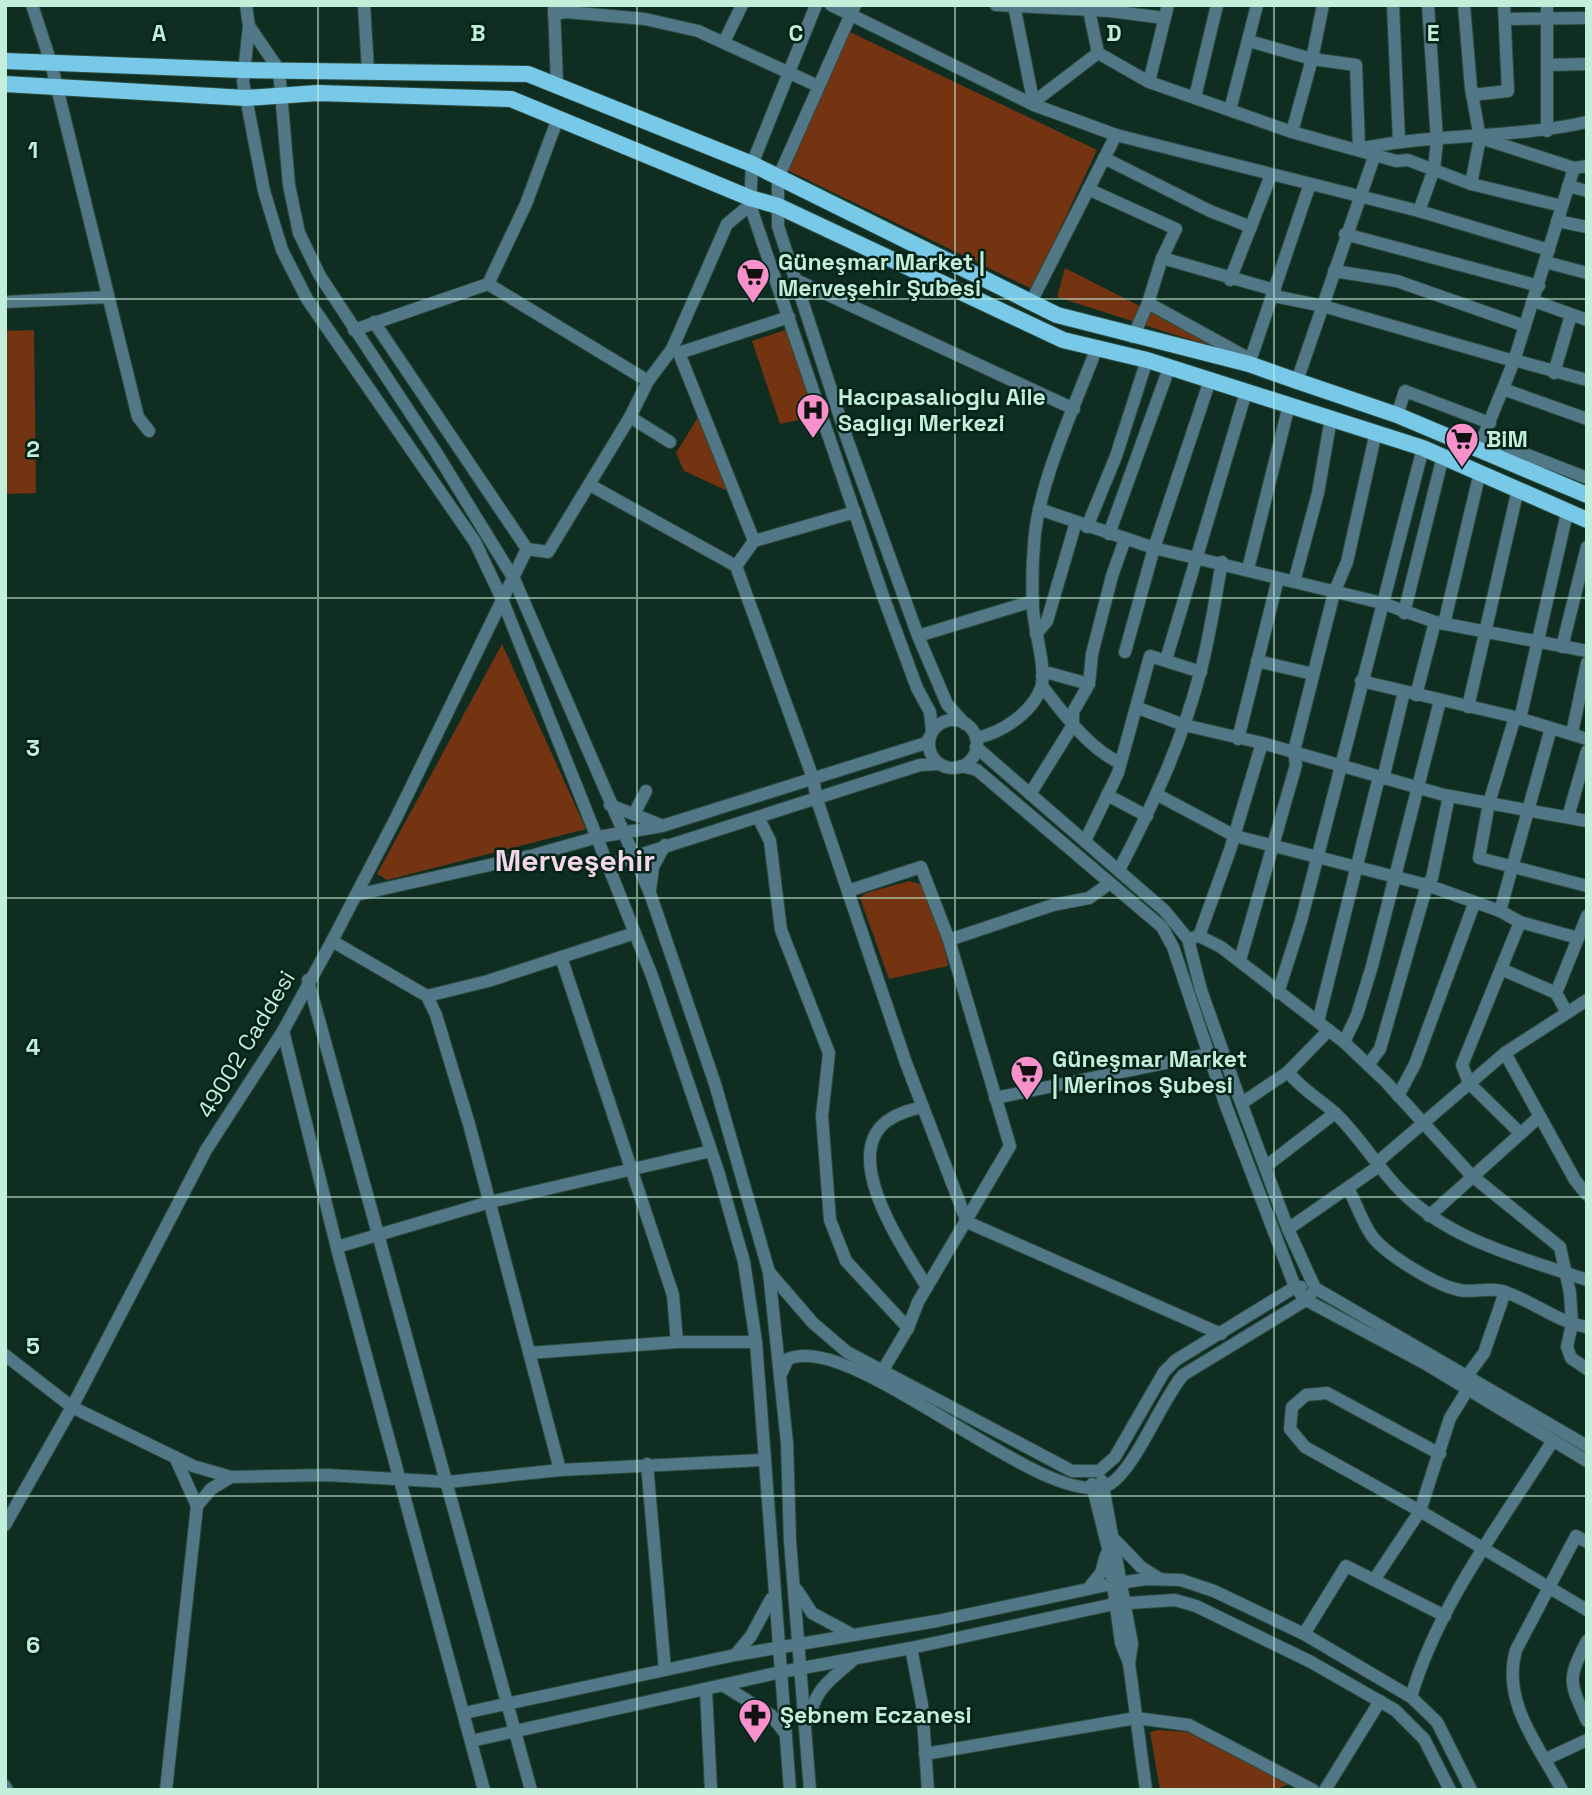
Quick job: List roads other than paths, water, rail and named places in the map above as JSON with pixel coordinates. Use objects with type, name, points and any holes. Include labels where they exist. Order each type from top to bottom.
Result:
[{"type":"main road","points":[[5,61],[243,70],[528,74],[557,83],[752,164],[1057,315],[1133,337],[1248,364],[1297,380],[1481,444],[1587,495]]},
{"type":"main road","points":[[5,84],[246,97],[318,93],[511,99],[750,202],[778,206],[1062,340],[1147,360],[1423,448],[1587,520]]},
{"type":"street","points":[[32,5],[51,63],[138,417],[149,431]]},
{"type":"street","points":[[246,5],[249,26],[243,70],[246,97],[264,191],[282,250],[307,299],[463,524],[502,599],[635,933],[712,1151],[744,1262],[756,1342],[762,1460],[790,1790]]},
{"type":"street","points":[[364,5],[368,70]]},
{"type":"street","points":[[724,42],[742,5]]},
{"type":"street","points":[[817,5],[792,72],[752,164],[750,202],[916,688],[930,712],[930,753],[940,764]]},
{"type":"street","points":[[831,5],[853,10],[1035,103],[1116,135],[1419,211],[1587,273]]},
{"type":"street","points":[[996,5],[1166,12],[1149,82]]},
{"type":"street","points":[[1195,97],[1217,5]]},
{"type":"street","points":[[1230,110],[1257,5]]},
{"type":"street","points":[[1292,132],[1323,5]]},
{"type":"street","points":[[1393,5],[1399,141]]},
{"type":"street","points":[[1419,211],[1434,169],[1437,141],[1428,5]]},
{"type":"street","points":[[1464,5],[1472,95],[1480,138],[1471,184]]},
{"type":"street","points":[[1472,95],[1508,91],[1504,5]]},
{"type":"street","points":[[1547,5],[1547,131]]},
{"type":"street","points":[[1014,6],[1035,103]]},
{"type":"street","points":[[557,83],[554,10],[645,19],[698,31],[818,86]]},
{"type":"street","points":[[853,10],[778,177],[778,226],[847,439],[918,636],[947,704],[965,724],[976,742],[1030,794],[1193,937],[1240,960],[1278,993],[1344,1042],[1425,1123],[1471,1175],[1502,1203],[1560,1247],[1568,1273],[1572,1324],[1567,1347],[1570,1358],[1587,1369]]},
{"type":"street","points":[[1089,10],[1098,54],[1149,82],[1292,132],[1396,161],[1408,160],[1471,184],[1562,206]]},
{"type":"street","points":[[1505,19],[1587,18]]},
{"type":"street","points":[[249,26],[279,70],[289,185],[299,233],[320,276],[434,449],[514,579],[650,893],[715,1083],[769,1272],[780,1376],[799,1669],[810,1790]]},
{"type":"street","points":[[1249,41],[1312,58],[1356,65],[1359,149]]},
{"type":"street","points":[[1035,103],[1098,54]]},
{"type":"street","points":[[1547,65],[1587,64]]},
{"type":"street","points":[[354,330],[488,284],[526,204],[558,118]]},
{"type":"street","points":[[1359,149],[1399,141],[1437,141],[1547,131],[1587,122]]},
{"type":"street","points":[[1031,302],[1116,135]]},
{"type":"street","points":[[1480,138],[1580,167],[1568,186],[1514,361],[1481,444],[1587,478]]},
{"type":"street","points":[[1297,380],[1345,234],[1375,154]]},
{"type":"street","points":[[1104,158],[1210,211],[1251,227]]},
{"type":"street","points":[[1230,280],[1271,175]]},
{"type":"street","points":[[1248,364],[1275,293],[1310,184]]},
{"type":"street","points":[[1568,186],[1587,191]]},
{"type":"street","points":[[1088,189],[1176,229],[1162,258],[1148,303],[1133,337]]},
{"type":"street","points":[[374,322],[527,549],[548,552],[590,485],[648,381],[676,351],[727,224],[750,202]]},
{"type":"street","points":[[1557,221],[1587,227]]},
{"type":"street","points":[[1345,234],[1539,286]]},
{"type":"street","points":[[1162,258],[1275,293],[1554,373],[1587,380]]},
{"type":"street","points":[[1334,271],[1397,281],[1525,326]]},
{"type":"street","points":[[796,280],[1074,409]]},
{"type":"street","points":[[488,284],[648,381]]},
{"type":"street","points":[[5,302],[108,297]]},
{"type":"street","points":[[1534,301],[1587,320]]},
{"type":"street","points":[[1148,303],[1246,357],[1248,364]]},
{"type":"street","points":[[1554,373],[1571,315]]},
{"type":"street","points":[[676,351],[789,317]]},
{"type":"street","points":[[1097,347],[1039,509],[1034,542],[1033,601],[1042,681],[1073,725],[1107,757],[1120,764]]},
{"type":"street","points":[[676,351],[754,541]]},
{"type":"street","points":[[1036,634],[1047,621],[1082,524],[1116,456],[1147,360]]},
{"type":"street","points":[[1109,534],[1169,368]]},
{"type":"street","points":[[1125,652],[1154,548],[1210,380]]},
{"type":"street","points":[[1503,389],[1587,419]]},
{"type":"street","points":[[1166,660],[1246,391]]},
{"type":"street","points":[[1396,415],[1405,391],[1490,423]]},
{"type":"street","points":[[1248,569],[1289,405]]},
{"type":"street","points":[[630,416],[670,442]]},
{"type":"street","points":[[1294,582],[1318,493],[1331,418]]},
{"type":"street","points":[[1240,960],[1296,765],[1294,751],[1334,593],[1347,562],[1376,432]]},
{"type":"street","points":[[1278,993],[1317,858],[1423,448]]},
{"type":"street","points":[[1404,613],[1443,456]]},
{"type":"street","points":[[1318,1022],[1356,866],[1381,778],[1410,693],[1440,623],[1480,472]]},
{"type":"street","points":[[590,485],[736,566],[813,778],[817,800],[923,1107],[967,1222],[1221,1334]]},
{"type":"street","points":[[1468,708],[1483,632],[1518,489]]},
{"type":"street","points":[[1039,509],[1154,548],[1196,559],[1222,562],[1278,579],[1382,603],[1404,613],[1440,623],[1587,652]]},
{"type":"street","points":[[736,566],[754,541],[855,512]]},
{"type":"street","points":[[1567,513],[1539,642],[1518,718],[1489,803],[1479,858],[1587,886]]},
{"type":"street","points":[[1030,794],[1073,725],[1073,712],[1089,684],[1092,654],[1112,576],[1125,539]]},
{"type":"street","points":[[1562,647],[1587,547]]},
{"type":"street","name":"49002 Caddesi","points":[[5,1525],[72,1407],[206,1150],[283,1031],[308,980],[332,941],[527,549]]},
{"type":"street","points":[[1119,870],[1147,816],[1184,725],[1200,672],[1222,562]]},
{"type":"street","points":[[1238,739],[1278,579]]},
{"type":"street","points":[[918,636],[1033,601]]},
{"type":"street","points":[[1086,841],[1120,764],[1138,708],[1150,656],[1200,672]]},
{"type":"street","points":[[1257,661],[1313,674]]},
{"type":"street","points":[[1572,733],[1587,663]]},
{"type":"street","points":[[961,766],[971,759],[976,742],[1023,715],[1049,673],[1089,684]]},
{"type":"street","points":[[1361,681],[1518,718],[1587,739]]},
{"type":"street","points":[[1344,1042],[1368,978],[1440,701]]},
{"type":"street","points":[[1138,708],[1184,725],[1294,751],[1416,788],[1587,821]]},
{"type":"street","points":[[356,895],[534,855],[598,837],[624,835],[662,826],[926,743],[944,722],[965,724]]},
{"type":"street","points":[[1500,911],[1551,728]]},
{"type":"street","points":[[1262,743],[1234,836],[1193,937],[1202,990],[1288,1229],[1315,1288]]},
{"type":"street","points":[[1568,817],[1587,751]]},
{"type":"street","points":[[608,864],[817,800],[920,765],[940,764],[977,770],[1162,927],[1173,947],[1209,1054],[1295,1287],[1306,1300],[1468,1390],[1587,1461]]},
{"type":"street","points":[[634,814],[646,791]]},
{"type":"street","points":[[1156,794],[1234,836],[1427,885],[1474,904],[1500,911],[1520,922],[1578,938]]},
{"type":"street","points":[[1107,795],[1147,816]]},
{"type":"street","points":[[1368,1065],[1380,1049],[1427,885],[1435,866],[1449,796]]},
{"type":"street","points":[[610,805],[662,826]]},
{"type":"street","points":[[758,817],[770,841],[781,930],[829,1053],[822,1116],[830,1220],[846,1261],[908,1328]]},
{"type":"street","points":[[650,893],[653,867],[665,845]]},
{"type":"street","points":[[848,891],[921,866],[949,940],[1010,1146],[927,1287],[886,1369],[874,1380]]},
{"type":"street","points":[[949,940],[1053,905],[1089,898],[1110,883]]},
{"type":"street","points":[[1398,1096],[1419,1053],[1474,904]]},
{"type":"street","points":[[1556,993],[1587,916]]},
{"type":"street","points":[[1519,1132],[1469,1083],[1462,1065],[1520,922]]},
{"type":"street","points":[[427,996],[488,981],[635,933]]},
{"type":"street","points":[[332,941],[427,996],[447,1051],[490,1202],[560,1470]]},
{"type":"street","points":[[561,957],[673,1295],[677,1342]]},
{"type":"street","points":[[1501,969],[1556,993],[1566,1011]]},
{"type":"street","points":[[308,980],[531,1790]]},
{"type":"street","points":[[1288,1229],[1379,1166],[1380,1160],[1505,1053],[1566,1011],[1587,1000]]},
{"type":"street","points":[[1242,1103],[1288,1072],[1329,1030]]},
{"type":"street","points":[[283,1031],[337,1247],[484,1790]]},
{"type":"street","points":[[1505,1053],[1587,1195]]},
{"type":"street","points":[[995,1098],[1209,1054]]},
{"type":"street","points":[[1288,1072],[1301,1088],[1335,1113],[1401,1192],[1429,1216],[1459,1234],[1587,1280]]},
{"type":"street","points":[[923,1107],[885,1122],[869,1150],[875,1196],[927,1287]]},
{"type":"street","points":[[1265,1167],[1335,1113]]},
{"type":"street","points":[[1429,1216],[1539,1116]]},
{"type":"street","points":[[337,1247],[490,1202],[712,1151]]},
{"type":"street","points":[[1348,1188],[1373,1237],[1386,1250],[1457,1290],[1504,1292],[1572,1324],[1587,1326]]},
{"type":"street","points":[[769,1272],[813,1323],[847,1352],[886,1369],[1072,1471],[1094,1472],[1115,1457],[1164,1372],[1176,1360],[1295,1287],[1315,1288],[1587,1446]]},
{"type":"street","points":[[780,1376],[788,1359],[810,1354],[830,1359],[874,1380],[1058,1482],[1098,1488],[1125,1470],[1170,1390],[1184,1374],[1306,1300],[1315,1288]]},
{"type":"street","points":[[1467,1376],[1484,1353],[1504,1292]]},
{"type":"street","points":[[529,1353],[677,1342],[756,1342]]},
{"type":"street","points":[[5,1355],[72,1407],[175,1457],[231,1477],[327,1475],[447,1482],[560,1470],[762,1460]]},
{"type":"street","points":[[1374,1580],[1420,1511],[1450,1419],[1468,1390]]},
{"type":"street","points":[[1440,1454],[1327,1393],[1306,1395],[1292,1407],[1290,1429],[1305,1447],[1420,1511],[1587,1610]]},
{"type":"street","points":[[1411,1698],[1423,1658],[1445,1616],[1552,1442]]},
{"type":"street","points":[[166,1790],[197,1506],[175,1457]]},
{"type":"street","points":[[647,1464],[665,1670]]},
{"type":"street","points":[[1094,1472],[1111,1544],[1120,1603],[1132,1644],[1129,1663],[1146,1790]]},
{"type":"street","points":[[197,1506],[211,1489],[231,1477]]},
{"type":"street","points":[[1562,1790],[1521,1716],[1512,1692],[1510,1669],[1516,1650],[1576,1536],[1587,1542]]},
{"type":"street","points":[[1111,1544],[1160,1579]]},
{"type":"street","points":[[1088,1589],[1103,1567],[1111,1544]]},
{"type":"street","points":[[1304,1634],[1346,1566],[1445,1616]]},
{"type":"street","points":[[464,1713],[734,1655],[937,1621],[1117,1583],[1181,1580],[1214,1591],[1304,1634],[1386,1680],[1411,1698],[1437,1721],[1471,1790]]},
{"type":"street","points":[[794,1584],[811,1613],[852,1634]]},
{"type":"street","points":[[734,1655],[751,1636],[773,1595]]},
{"type":"street","points":[[471,1741],[781,1672],[911,1648],[1120,1603],[1162,1599],[1196,1606],[1311,1662],[1395,1710],[1424,1739],[1450,1790]]},
{"type":"street","points":[[1587,1641],[1571,1674],[1573,1691],[1587,1721]]},
{"type":"street","points":[[911,1648],[922,1705],[928,1790]]},
{"type":"street","points":[[807,1734],[813,1699],[824,1685],[854,1659]]},
{"type":"street","points":[[724,1686],[771,1715],[785,1733]]},
{"type":"street","points":[[706,1690],[711,1790]]},
{"type":"street","points":[[1325,1790],[1380,1701]]},
{"type":"street","points":[[925,1754],[1136,1718],[1189,1725],[1307,1787]]},
{"type":"street","points":[[1546,1759],[1587,1740]]},
{"type":"street","points":[[1286,1790],[1307,1787]]},
{"type":"place","name":"Güneşmar Market | Merveşehir Şubesi","points":[[753,305]]},
{"type":"place","name":"Hacıpasalıoglu Aile Saglıgı Merkezi","points":[[813,440]]},
{"type":"place","name":"BiM","points":[[1462,469]]},
{"type":"place","name":"Güneşmar Market | Merinos Şubesi","points":[[1027,1102]]},
{"type":"place","name":"Şebnem Eczanesi","points":[[755,1745]]},
{"type":"district","name":"Merveşehir","points":[[575,861]]}]
